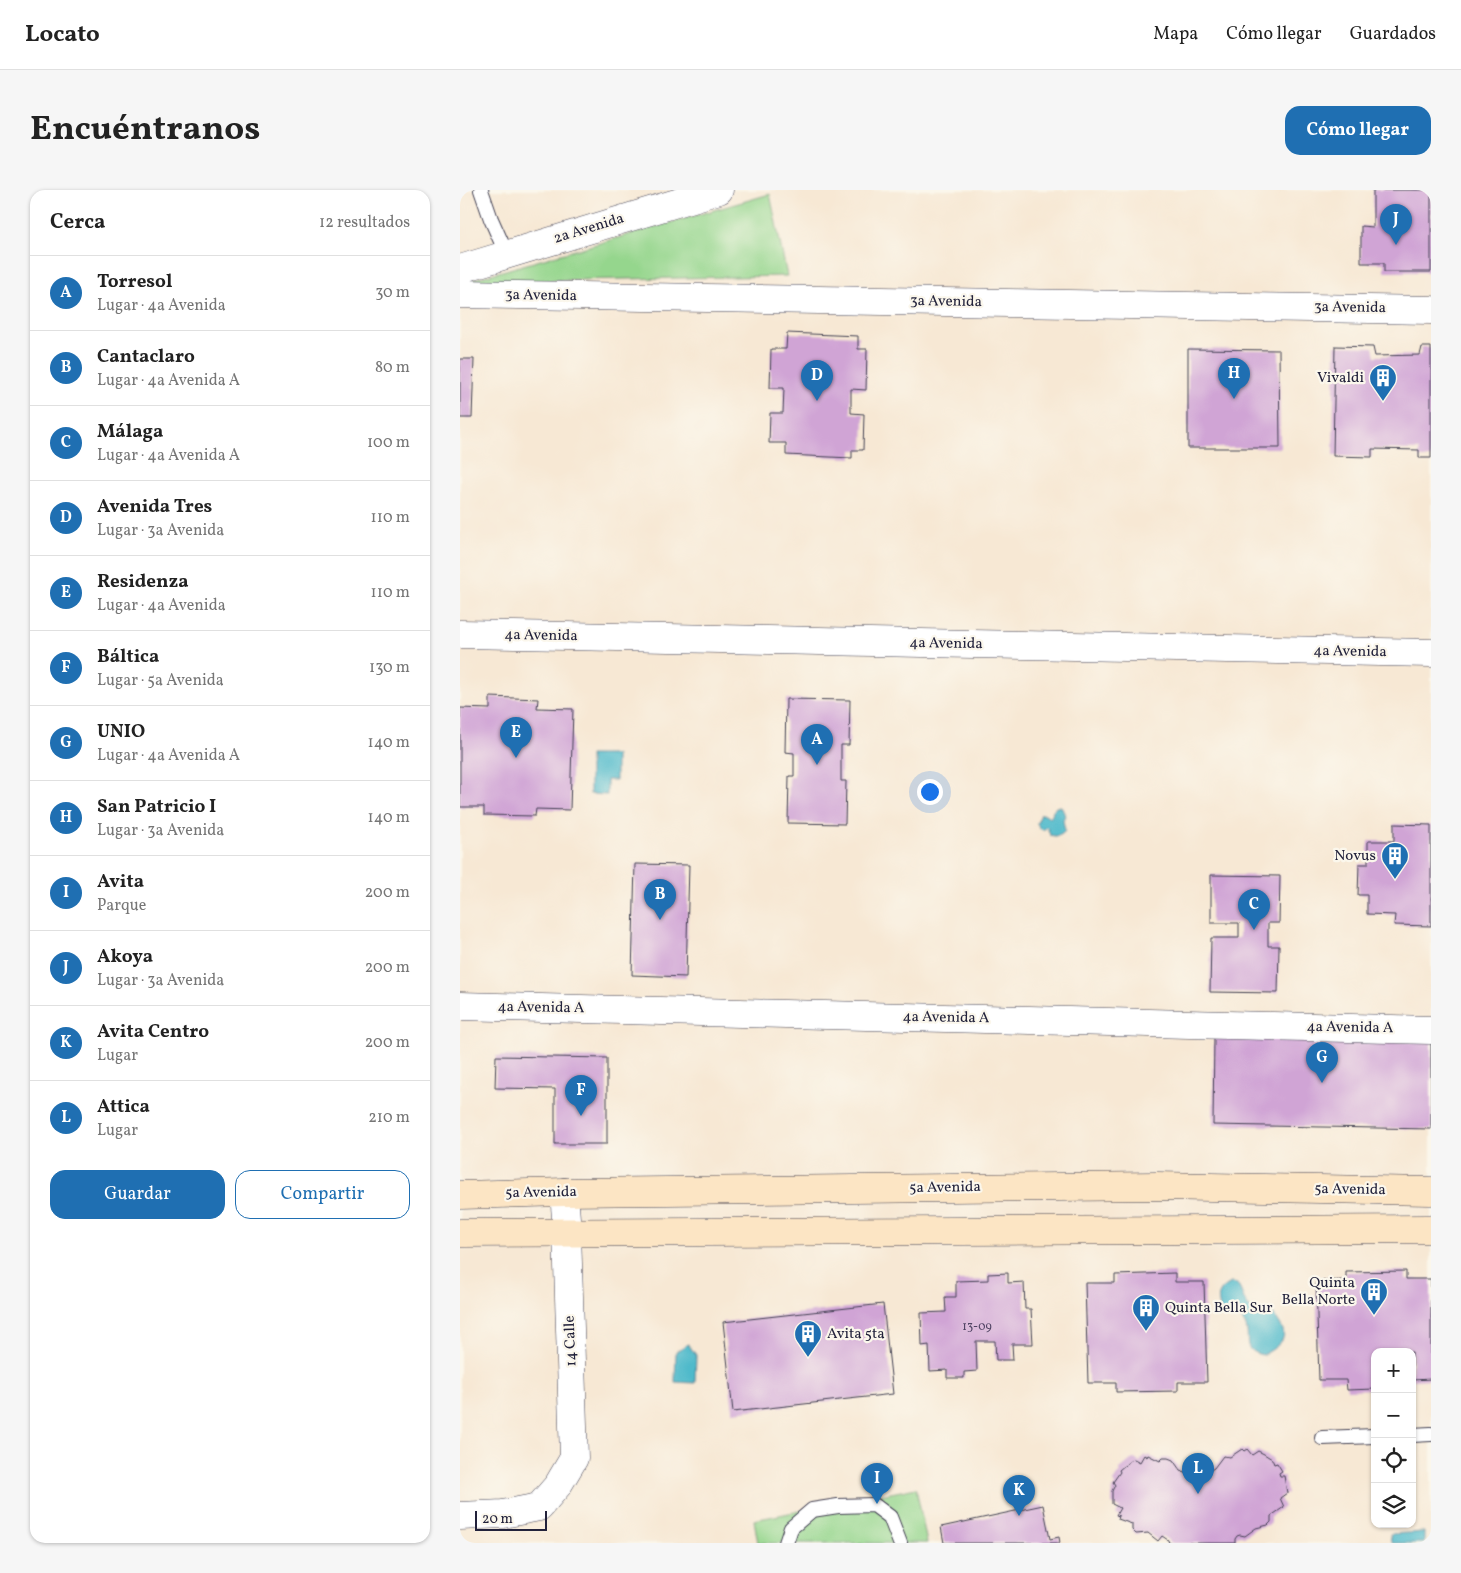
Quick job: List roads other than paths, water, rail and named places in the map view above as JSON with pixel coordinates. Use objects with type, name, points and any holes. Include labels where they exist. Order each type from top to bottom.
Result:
[{"type":"street","name":"2a Avenida","points":[[460,269],[719,190]]},
{"type":"street","name":"3a Avenida","points":[[460,294],[1431,310]]},
{"type":"street","name":"4a Avenida","points":[[460,634],[1431,653]]},
{"type":"street","name":"4a Avenida A","points":[[460,1006],[1431,1030]]},
{"type":"street","name":"5a Avenida","points":[[460,1195],[564,1192],[1157,1186],[1431,1191]]},
{"type":"street","name":"14 Calle","points":[[460,1516],[503,1514],[539,1507],[558,1485],[574,1458],[568,1232],[564,1192]]},
{"type":"street","points":[[460,1233],[1431,1229]]},
{"type":"lane","points":[[482,190],[491,219],[507,255]]},
{"type":"lane","points":[[1416,1434],[1431,1434]]},
{"type":"lane","points":[[1322,1438],[1371,1436]]},
{"type":"lane","points":[[786,1543],[792,1528],[812,1510],[838,1506],[874,1505],[890,1517],[900,1543]]},
{"type":"water","points":[[590,755],[616,755],[616,780],[607,780],[607,795],[590,794]]},
{"type":"water","points":[[1061,806],[1065,815],[1063,820],[1065,831],[1058,836],[1052,836],[1047,827],[1043,830],[1039,828],[1037,823],[1041,814],[1050,818],[1053,810]]},
{"type":"water","points":[[1231,1283],[1237,1284],[1248,1306],[1255,1310],[1271,1312],[1281,1326],[1284,1336],[1282,1341],[1263,1355],[1254,1353],[1250,1349],[1243,1322],[1237,1316],[1229,1317],[1221,1312],[1219,1303],[1220,1292]]},
{"type":"water","points":[[688,1344],[696,1355],[695,1383],[675,1382],[676,1351]]},
{"type":"water","points":[[1424,1532],[1424,1543],[1391,1543],[1390,1534]]},
{"type":"place","name":"Akoya","points":[[1396,245]]},
{"type":"place","name":"San Patricio I","points":[[1234,399]]},
{"type":"place","name":"Avenida Tres","points":[[817,401]]},
{"type":"place","name":"Vivaldi","points":[[1383,402]]},
{"type":"place","name":"Residenza","points":[[516,758]]},
{"type":"place","name":"Torresol","points":[[817,765]]},
{"type":"place","name":"Novus","points":[[1395,880]]},
{"type":"place","name":"Cantaclaro","points":[[660,920]]},
{"type":"place","name":"Málaga","points":[[1254,930]]},
{"type":"place","name":"UNIO","points":[[1322,1083]]},
{"type":"place","name":"Báltica","points":[[581,1116]]},
{"type":"place","name":"Quinta Bella Norte","points":[[1374,1316]]},
{"type":"place","name":"Quinta Bella Sur","points":[[1146,1332]]},
{"type":"place","name":"Avita 5ta","points":[[808,1358]]},
{"type":"place","name":"Attica","points":[[1198,1494]]},
{"type":"place","name":"Avita","points":[[877,1504]]},
{"type":"place","name":"Avita Centro","points":[[1019,1516]]}]
